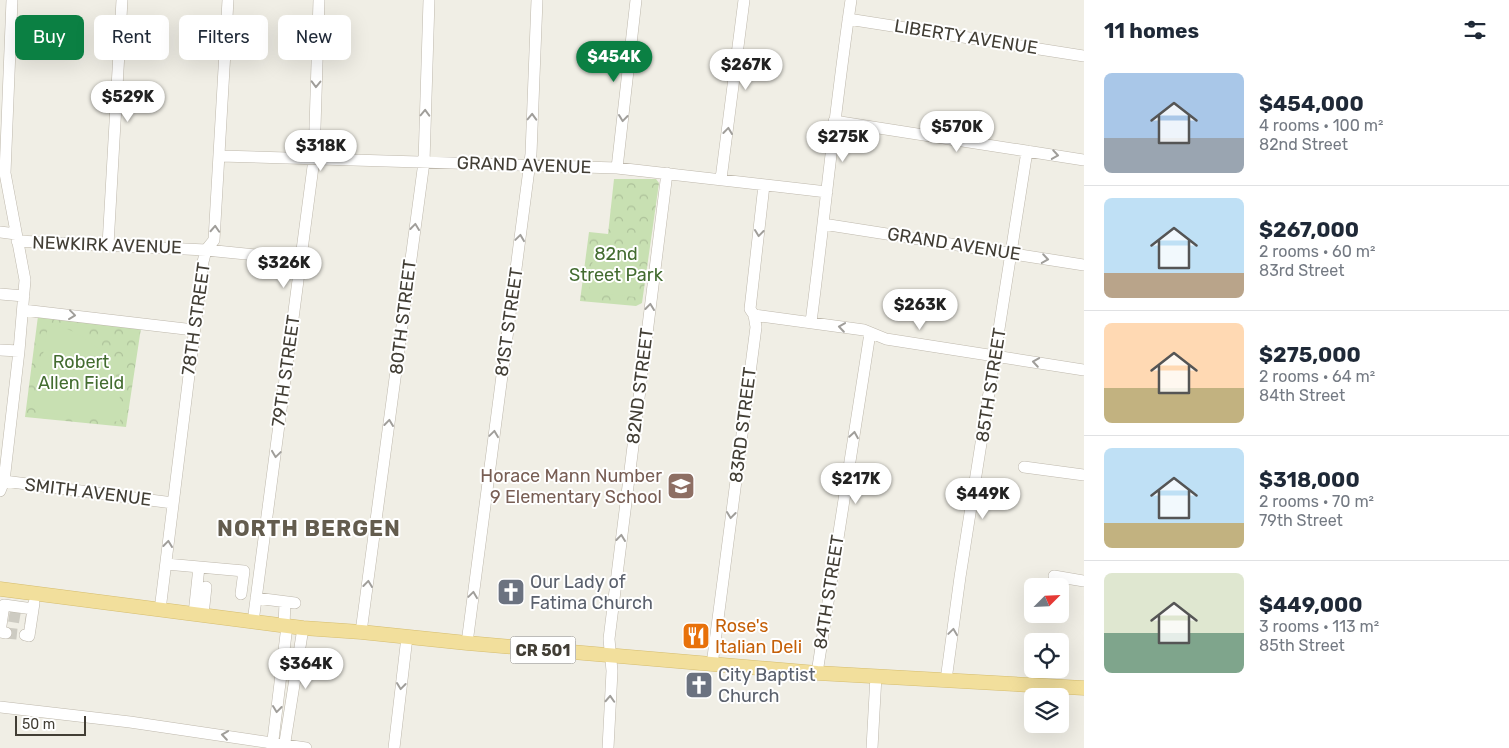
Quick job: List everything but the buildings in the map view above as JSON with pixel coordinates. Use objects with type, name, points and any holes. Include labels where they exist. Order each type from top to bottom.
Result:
[{"type":"main road","name":"CR 501","points":[[5,590],[32,610],[160,610],[302,628],[712,665],[817,673],[1084,688]]},
{"type":"street","points":[[2,486],[3,465],[24,310],[24,280],[17,238],[2,173],[12,0]]},
{"type":"street","points":[[108,245],[122,0]]},
{"type":"street","name":"78TH STREET","points":[[160,610],[203,262],[206,250],[214,240],[228,0]]},
{"type":"street","name":"79TH STREET","points":[[254,622],[314,159],[319,0]]},
{"type":"street","name":"80TH STREET","points":[[361,632],[424,162],[429,0]]},
{"type":"street","name":"81ST STREET","points":[[467,643],[530,166],[537,0]]},
{"type":"street","points":[[617,168],[636,0]]},
{"type":"street","points":[[721,179],[744,0]]},
{"type":"street","points":[[811,322],[824,224],[834,120],[851,0]]},
{"type":"street","name":"LIBERTY AVENUE","points":[[848,19],[1084,56]]},
{"type":"street","points":[[834,120],[1084,160]]},
{"type":"street","name":"85TH STREET","points":[[946,680],[960,577],[1028,151]]},
{"type":"street","name":"GRAND AVENUE","points":[[220,156],[617,168],[827,192]]},
{"type":"street","name":"82ND STREET","points":[[608,748],[612,671],[609,639],[613,600],[667,173]]},
{"type":"street","name":"83RD STREET","points":[[712,665],[756,327],[754,315],[750,309],[764,185]]},
{"type":"street","name":"GRAND AVENUE","points":[[824,224],[1084,265]]},
{"type":"street","name":"NEWKIRK AVENUE","points":[[0,232],[17,238],[256,255]]},
{"type":"street","points":[[0,294],[24,296]]},
{"type":"street","points":[[24,310],[194,330]]},
{"type":"street","points":[[754,315],[864,330],[886,339],[1084,370]]},
{"type":"street","name":"84TH STREET","points":[[817,673],[870,333]]},
{"type":"street","points":[[0,350],[19,352]]},
{"type":"street","points":[[1024,467],[1084,476]]},
{"type":"street","name":"SMITH AVENUE","points":[[2,486],[173,503]]},
{"type":"street","points":[[166,564],[205,575],[244,571],[241,594]]},
{"type":"street","points":[[199,614],[196,596],[205,575]]},
{"type":"street","points":[[199,614],[205,575]]},
{"type":"street","points":[[1054,576],[1084,581]]},
{"type":"street","points":[[5,590],[6,612],[0,632],[6,633]]},
{"type":"street","points":[[256,598],[290,602],[285,626],[278,746]]},
{"type":"street","points":[[6,612],[32,610],[30,636],[25,635]]},
{"type":"street","points":[[278,746],[302,628]]},
{"type":"street","points":[[394,748],[407,638]]},
{"type":"street","points":[[872,748],[876,676]]},
{"type":"street","points":[[0,707],[130,722],[278,746],[306,748]]},
{"type":"green space","name":"82nd Street Park","points":[[614,179],[656,179],[659,183],[642,303],[636,306],[580,301],[589,232],[608,234]]},
{"type":"green space","points":[[593,257],[639,262],[635,297],[589,292]]},
{"type":"green space","name":"Robert Allen Field","points":[[38,316],[141,328],[126,427],[25,417]]},
{"type":"green space","points":[[48,326],[67,329],[76,333],[104,354],[115,374],[118,385],[120,422],[39,412],[34,405]]},
{"type":"tunnel","points":[[9,616],[27,619]]},
{"type":"tunnel","points":[[6,633],[25,635]]},
{"type":"place","name":"Horace Mann Number 9 Elementary School","points":[[681,486]]},
{"type":"place","name":"Our Lady of Fatima Church","points":[[511,592]]},
{"type":"place","name":"Rose's Italian Deli","points":[[696,636]]},
{"type":"place","name":"City Baptist Church","points":[[699,685]]},
{"type":"district","name":"NORTH BERGEN","points":[[309,528]]}]
